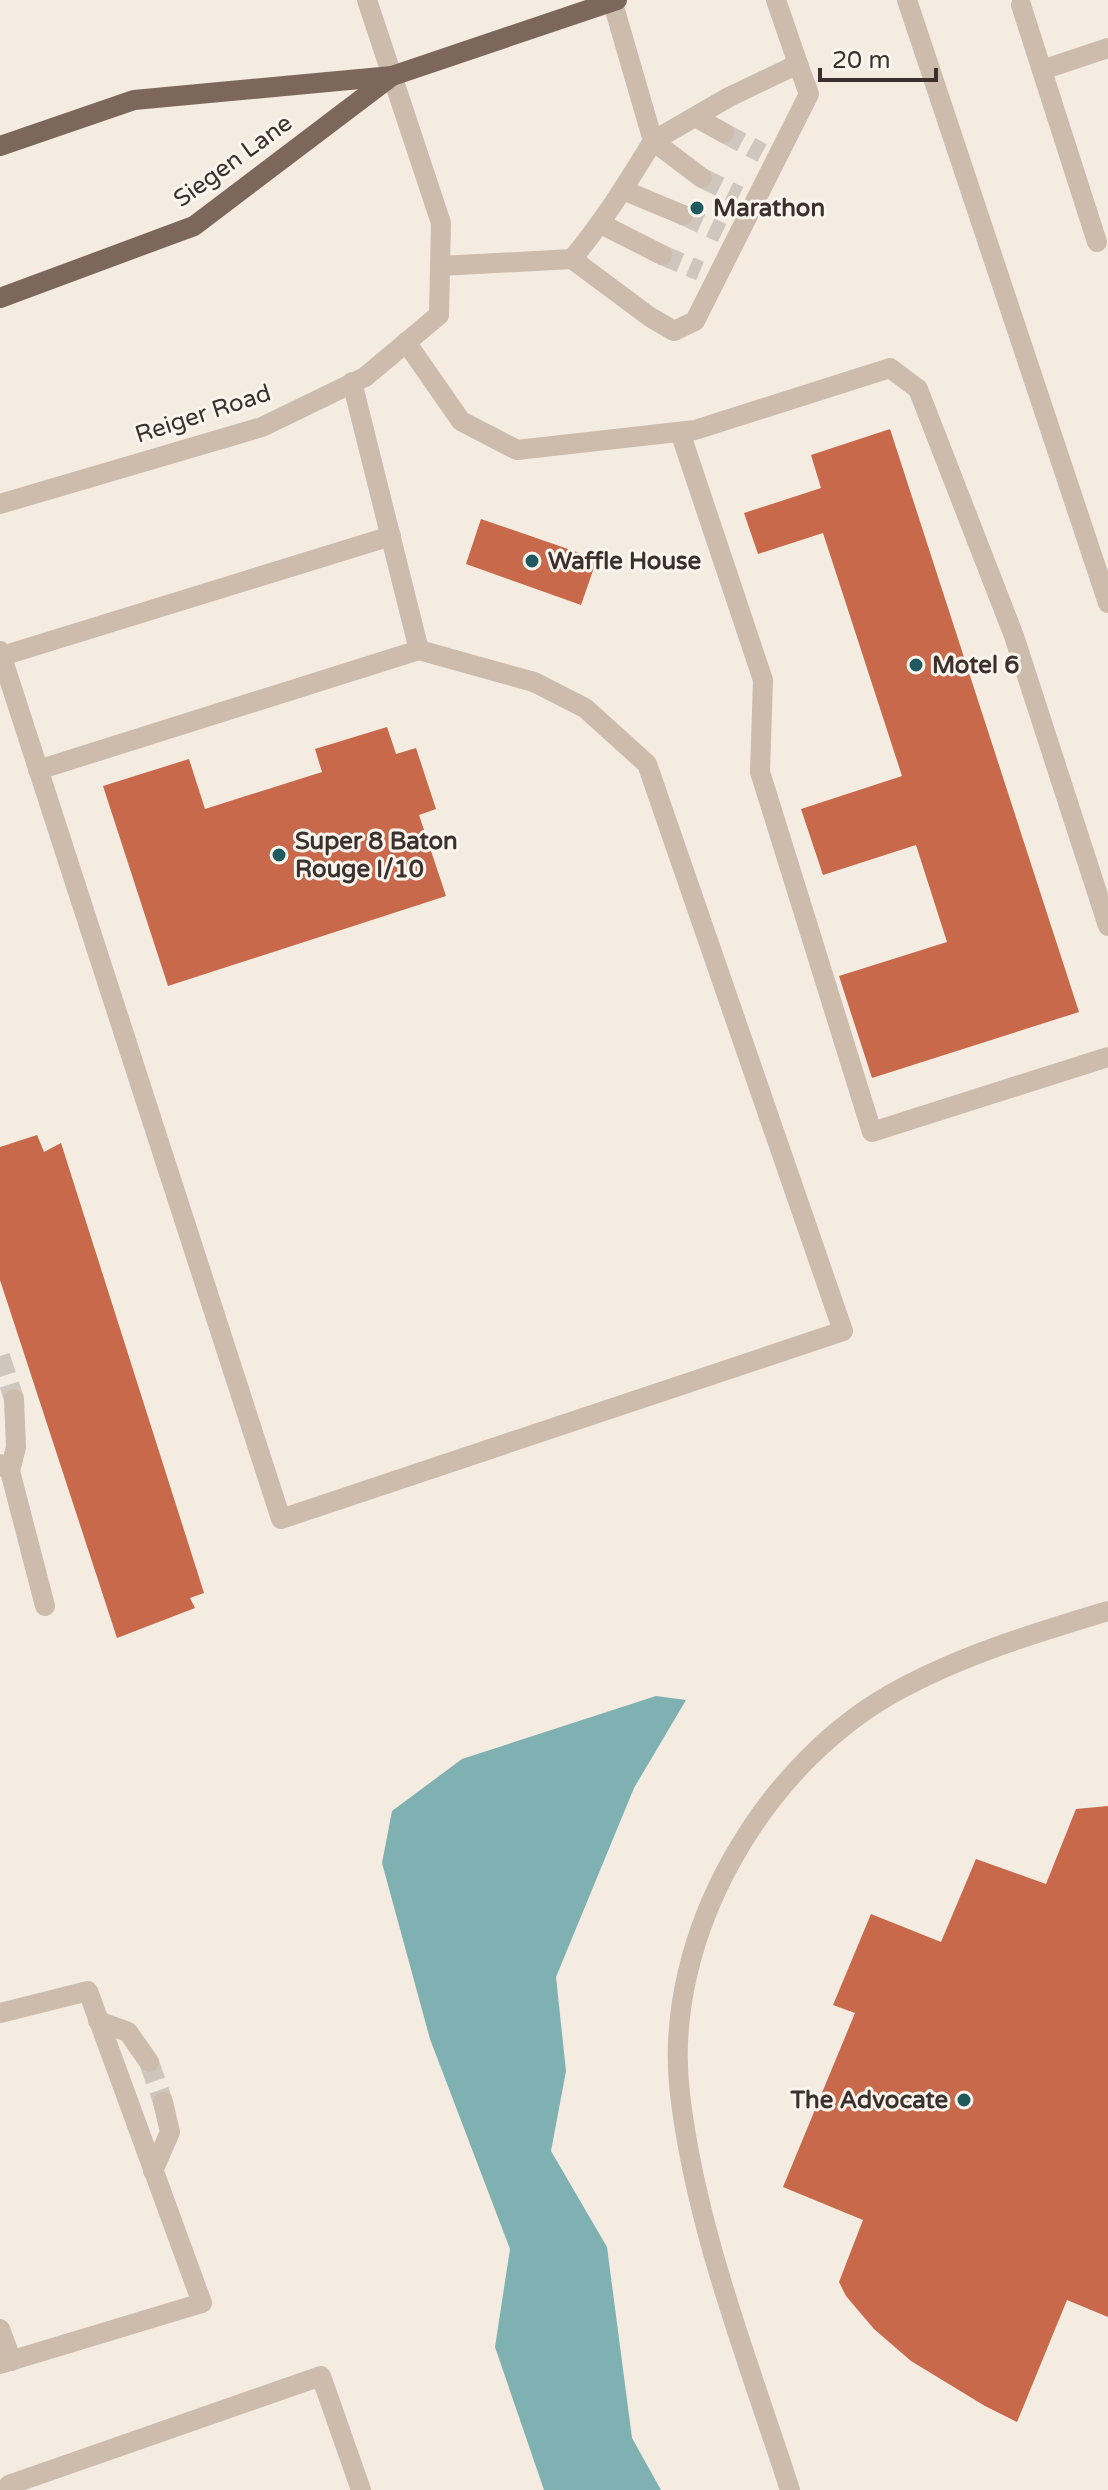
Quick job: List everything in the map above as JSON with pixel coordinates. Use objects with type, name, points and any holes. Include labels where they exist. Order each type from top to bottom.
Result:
[{"type":"main road","name":"Siegen Lane","points":[[0,146],[134,100],[392,76],[614,1]]},
{"type":"main road","name":"Siegen Lane","points":[[0,298],[194,226],[392,76]]},
{"type":"street","name":"Reiger Road","points":[[0,504],[262,427],[365,377],[439,315],[441,223],[367,0]]},
{"type":"street","points":[[440,266],[572,259],[650,317],[674,331],[695,321],[708,275],[769,156],[809,94],[776,0]]},
{"type":"street","points":[[907,0],[1108,603]]},
{"type":"street","points":[[614,1],[653,141],[702,178]]},
{"type":"street","points":[[1020,2],[1097,242]]},
{"type":"street","points":[[1042,70],[1108,48]]},
{"type":"street","points":[[572,259],[601,224],[653,141],[729,97],[798,64]]},
{"type":"street","points":[[697,118],[724,133]]},
{"type":"street","points":[[623,190],[683,215]]},
{"type":"street","points":[[601,224],[662,255]]},
{"type":"street","points":[[406,342],[461,421],[517,450],[695,430],[890,368],[918,389],[1014,636],[1108,926]]},
{"type":"street","points":[[352,382],[419,650]]},
{"type":"street","points":[[680,432],[763,680],[760,772],[872,1132],[1108,1057]]},
{"type":"street","points":[[38,770],[419,650],[534,682],[585,708],[647,764],[843,1331],[281,1519],[38,770],[1,653],[391,536]]},
{"type":"street","points":[[14,1399],[16,1447],[5,1467],[45,1606]]},
{"type":"street","points":[[790,2490],[704,2224],[679,2092],[680,2025],[687,1971],[706,1911],[736,1853],[782,1787],[817,1749],[856,1719],[901,1688],[958,1661],[1108,1611]]},
{"type":"street","points":[[0,2013],[88,1991],[202,2303],[6,2362],[0,2329]]},
{"type":"street","points":[[98,2021],[128,2032],[149,2062]]},
{"type":"street","points":[[153,2171],[170,2132],[163,2102]]},
{"type":"street","points":[[5,2490],[9,2485],[321,2376],[361,2490]]},
{"type":"water","points":[[656,1696],[686,1700],[634,1788],[556,1977],[566,2071],[551,2151],[607,2247],[632,2438],[661,2490],[544,2490],[495,2347],[510,2249],[430,2039],[382,1863],[392,1811],[462,1759]]},
{"type":"building","name":"Motel 6","points":[[890,429],[1079,1012],[872,1078],[839,976],[947,942],[916,845],[823,875],[801,809],[902,776],[823,533],[758,554],[744,513],[821,488],[811,455]]},
{"type":"building","name":"Waffle House","points":[[481,519],[597,559],[581,605],[466,564]]},
{"type":"building","name":"Super 8 Baton Rouge I/10","points":[[387,727],[396,754],[416,748],[436,809],[419,815],[446,896],[168,986],[103,786],[189,759],[205,809],[322,772],[315,749]]},
{"type":"building","points":[[37,1135],[44,1152],[61,1143],[204,1593],[190,1598],[195,1608],[117,1638],[0,1280],[0,1147]]},
{"type":"building","name":"The Advocate","points":[[1108,1806],[1108,2317],[1067,2300],[1017,2422],[911,2361],[874,2329],[846,2296],[839,2282],[863,2220],[783,2187],[855,2013],[833,2005],[871,1914],[941,1942],[976,1859],[1046,1884],[1076,1809]]},
{"type":"tunnel","points":[[724,133],[762,153]]},
{"type":"tunnel","points":[[702,178],[739,196]]},
{"type":"tunnel","points":[[683,215],[722,233]]},
{"type":"tunnel","points":[[662,255],[700,271]]},
{"type":"tunnel","points":[[0,1356],[14,1399]]},
{"type":"tunnel","points":[[149,2062],[163,2102]]},
{"type":"place","name":"Marathon","points":[[697,208]]},
{"type":"place","name":"Waffle House","points":[[532,561]]},
{"type":"place","name":"Motel 6","points":[[916,665]]},
{"type":"place","name":"Super 8 Baton Rouge I/10","points":[[279,855]]},
{"type":"place","name":"The Advocate","points":[[964,2100]]}]
